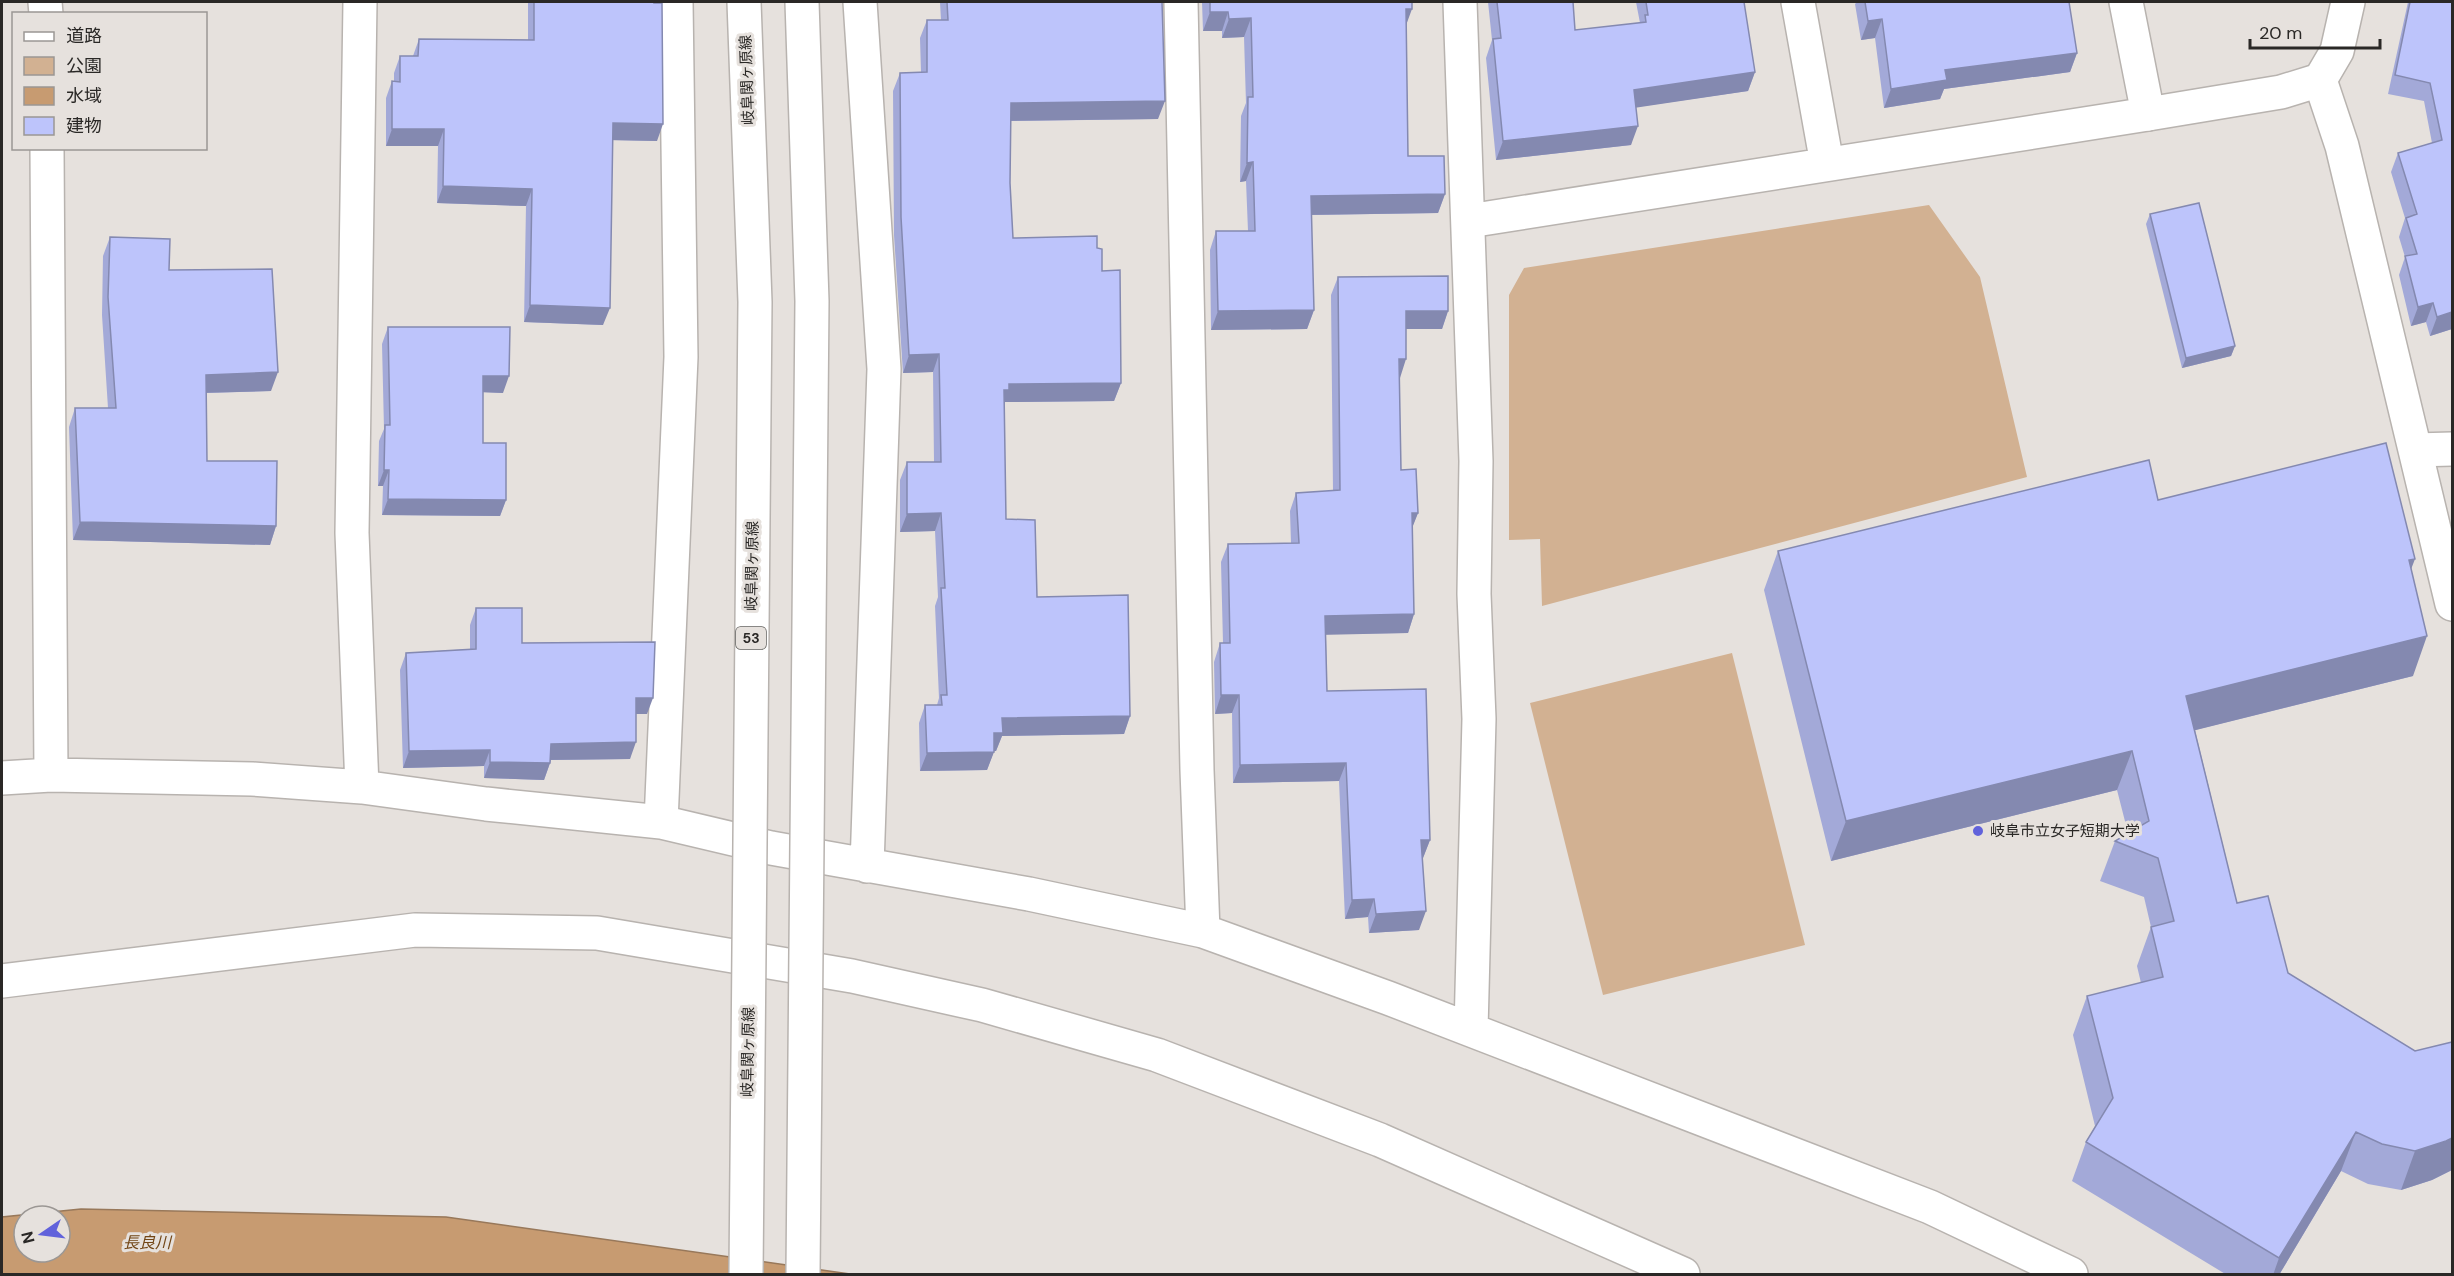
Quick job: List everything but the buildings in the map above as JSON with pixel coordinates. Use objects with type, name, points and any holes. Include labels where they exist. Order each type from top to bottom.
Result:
[{"type":"street","points":[[360,2],[352,533],[362,787]]},
{"type":"street","points":[[661,822],[681,357],[676,2]]},
{"type":"street","name":"岐阜関ヶ原線","points":[[744,2],[754,302],[746,1275]]},
{"type":"street","points":[[802,2],[812,301],[803,1275]]},
{"type":"street","points":[[860,2],[884,369],[867,866]]},
{"type":"street","points":[[1181,2],[1197,770],[1203,931]]},
{"type":"street","points":[[1460,2],[1476,461],[1474,594],[1479,719],[1471,1030]]},
{"type":"street","points":[[1798,2],[1827,164]]},
{"type":"street","points":[[2126,2],[2148,114]]},
{"type":"street","points":[[1468,221],[2281,92],[2320,80],[2337,51],[2348,2]]},
{"type":"street","points":[[2320,80],[2342,146],[2452,604]]},
{"type":"street","points":[[47,150],[51,775]]},
{"type":"street","points":[[2415,450],[2452,449]]},
{"type":"street","points":[[2,778],[51,775],[252,779],[362,787],[486,804],[661,822],[771,848],[1029,894],[1203,931],[1471,1030],[1930,1208],[2071,1275]]},
{"type":"street","points":[[2,981],[415,930],[597,933],[841,974],[982,1005],[1158,1055],[1380,1140],[1683,1275]]},
{"type":"green space","points":[[1929,205],[1980,277],[2027,477],[1542,606],[1540,539],[1509,540],[1509,295],[1524,268]]},
{"type":"green space","points":[[1732,653],[1805,945],[1603,995],[1530,703]]},
{"type":"water","name":"長良川","points":[[81,1209],[446,1217],[850,1274],[2,1274],[2,1217],[12,1216],[12,1264],[72,1264],[72,1210]]},
{"type":"place","name":"岐阜市立女子短期大学","points":[[1978,831]]}]
